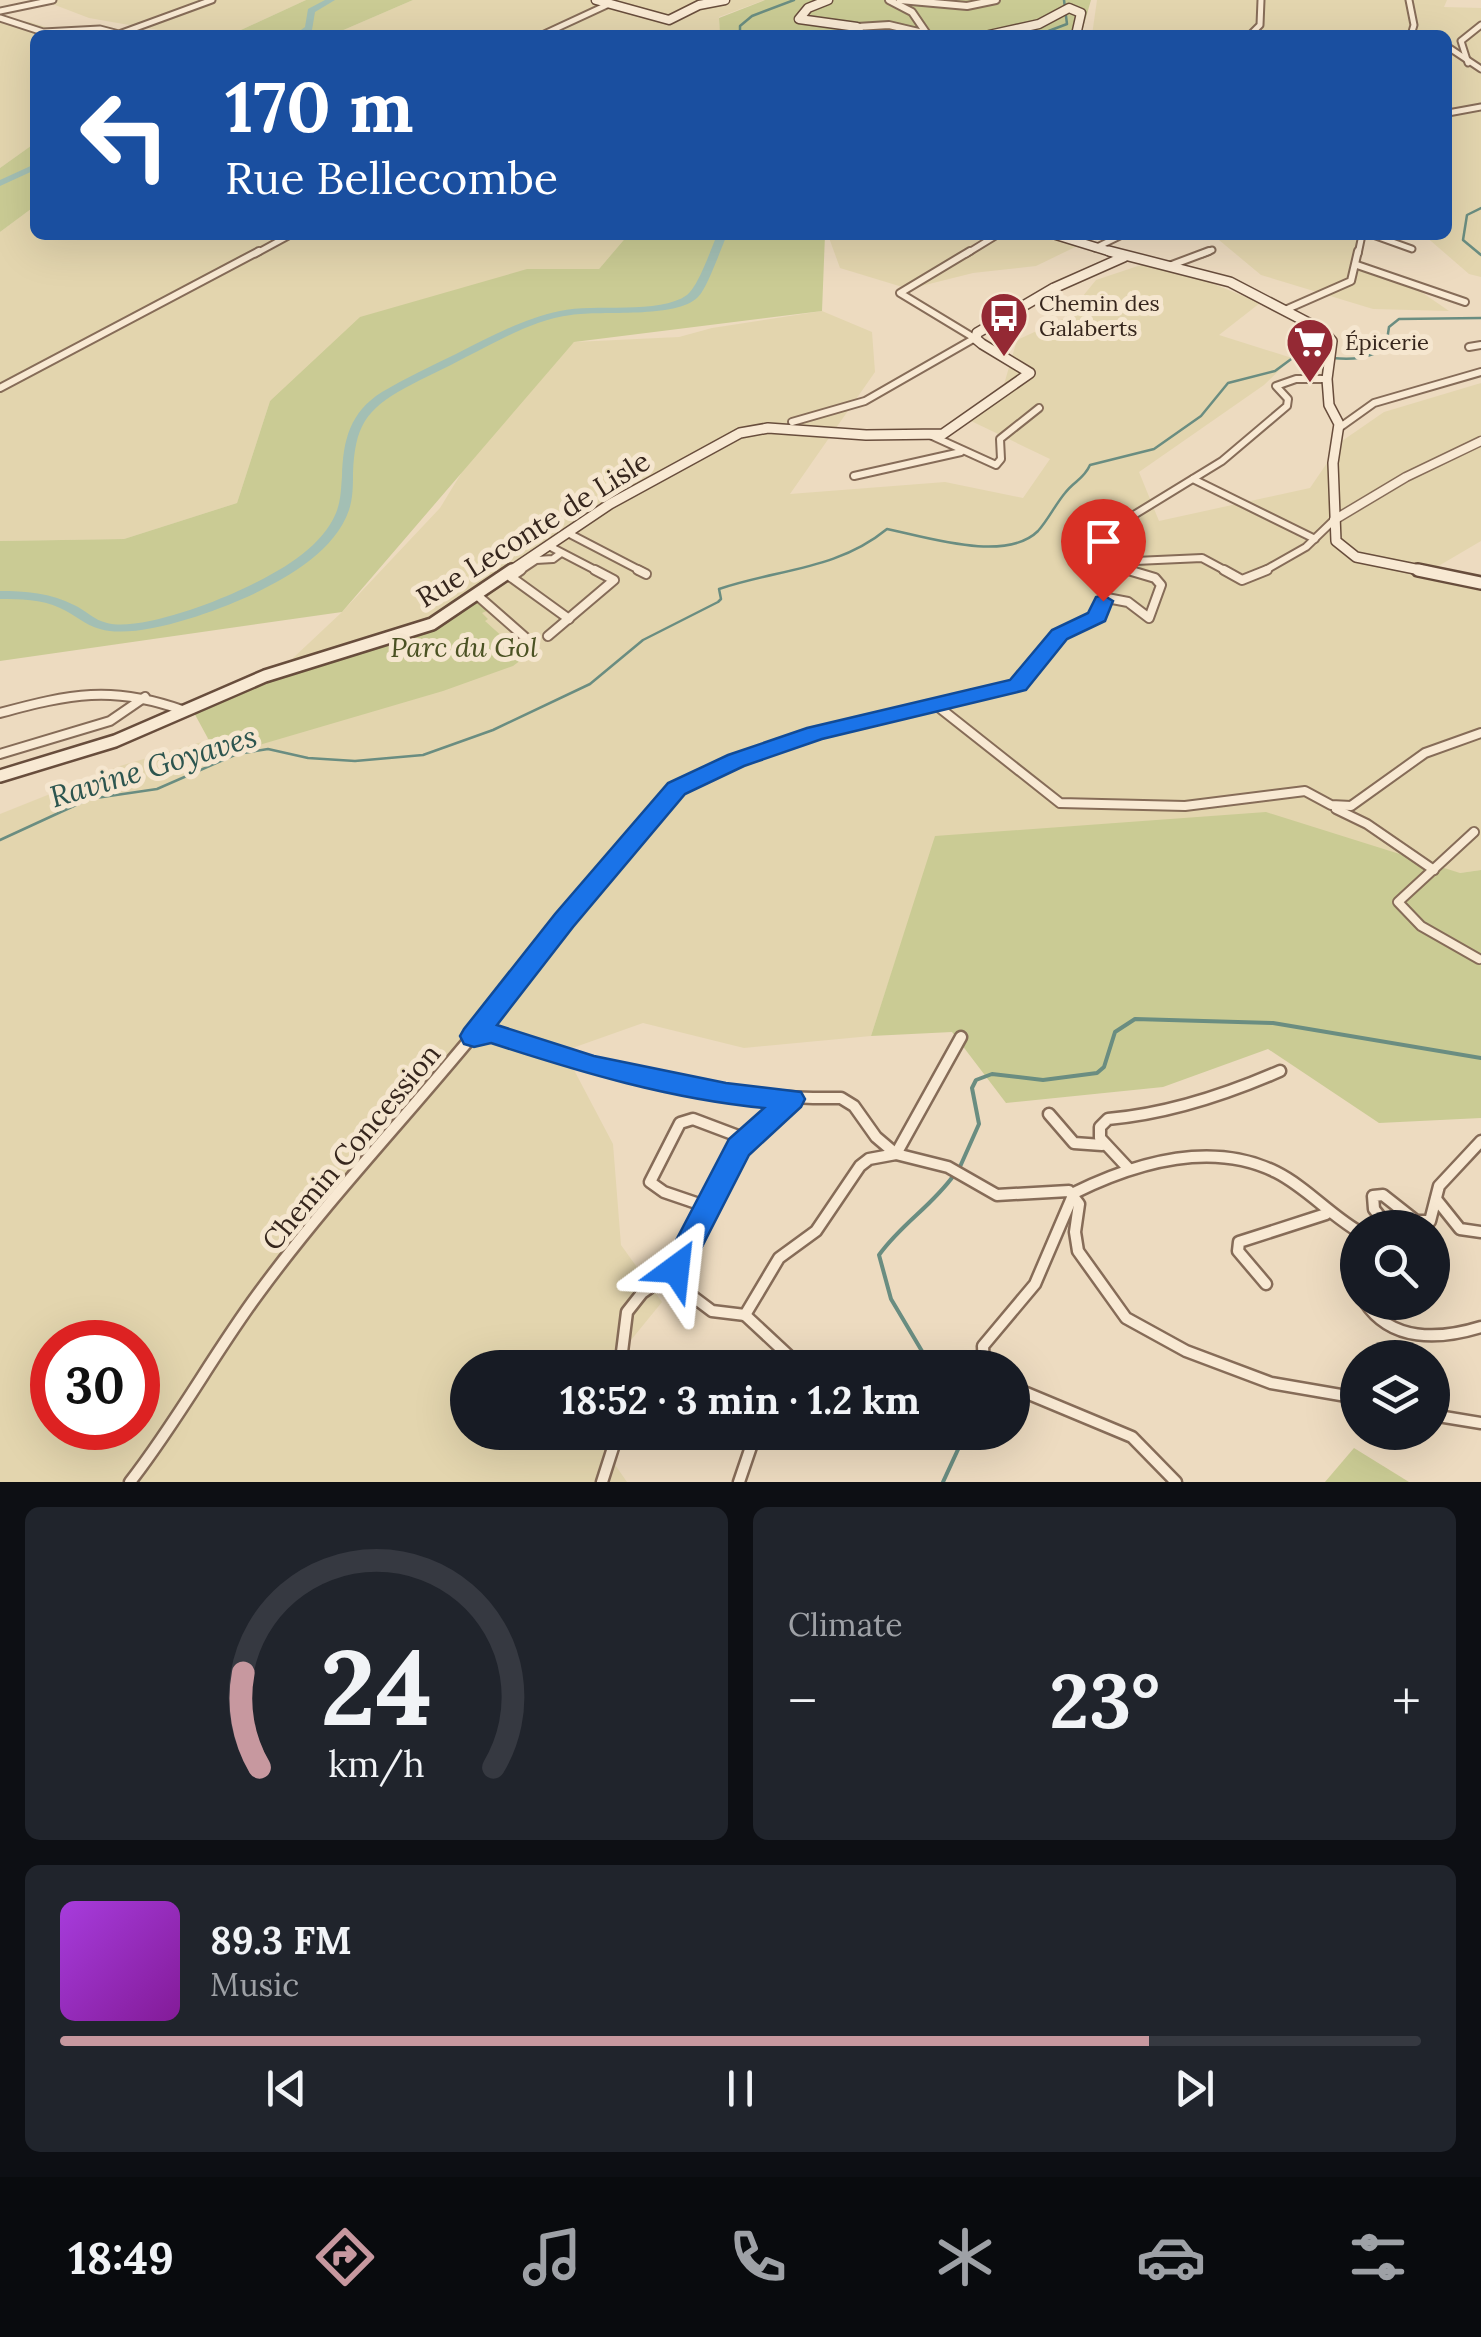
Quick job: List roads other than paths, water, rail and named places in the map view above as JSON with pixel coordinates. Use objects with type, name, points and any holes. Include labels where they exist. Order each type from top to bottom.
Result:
[{"type":"main road","points":[[596,0],[668,20],[699,5],[726,0]]},
{"type":"main road","points":[[828,0],[808,8],[799,18],[854,30]]},
{"type":"main road","points":[[1011,30],[1042,23],[1060,7],[1077,8],[1082,21],[1078,30]]},
{"type":"main road","points":[[1071,240],[1165,268],[1230,282],[1330,336],[1329,405],[1339,428],[1333,462],[1336,542],[1356,557],[1481,583]]},
{"type":"main road","points":[[975,338],[1054,288],[1124,257]]},
{"type":"main road","name":"Rue Leconte de Lisle","points":[[0,776],[105,745],[265,676],[424,628],[478,596],[610,504],[748,430],[930,434],[952,430],[1028,376],[1022,365],[975,338]]},
{"type":"street","points":[[0,15],[54,0]]},
{"type":"street","points":[[130,30],[212,0]]},
{"type":"street","points":[[889,0],[912,12],[924,30]]},
{"type":"street","points":[[900,0],[967,6],[996,0]]},
{"type":"street","points":[[1255,30],[1260,25],[1261,0]]},
{"type":"street","points":[[1409,0],[1412,30]]},
{"type":"street","points":[[553,30],[610,4]]},
{"type":"street","points":[[0,15],[37,30]]},
{"type":"street","points":[[863,30],[889,24],[912,30]]},
{"type":"street","points":[[1468,64],[1461,40],[1481,25]]},
{"type":"street","points":[[1452,50],[1481,69]]},
{"type":"street","points":[[1452,112],[1481,108]]},
{"type":"street","points":[[0,388],[281,240]]},
{"type":"street","points":[[975,338],[900,293],[989,240]]},
{"type":"street","points":[[1094,248],[1111,240]]},
{"type":"street","points":[[1285,310],[1351,281],[1361,240]]},
{"type":"street","points":[[1396,240],[1412,250]]},
{"type":"street","points":[[1165,268],[1212,250]]},
{"type":"street","points":[[1357,265],[1464,302]]},
{"type":"street","points":[[792,422],[864,401],[975,338]]},
{"type":"street","points":[[1470,347],[1481,345]]},
{"type":"street","points":[[940,357],[952,364]]},
{"type":"street","points":[[1339,428],[1374,403],[1481,372]]},
{"type":"street","points":[[1129,518],[1222,461],[1287,406],[1288,400],[1276,386],[1328,373]]},
{"type":"street","points":[[930,434],[998,465],[1002,459],[1000,439],[1039,408]]},
{"type":"street","points":[[1334,520],[1406,477],[1480,442]]},
{"type":"street","points":[[854,476],[963,452]]},
{"type":"street","points":[[1193,479],[1316,539]]},
{"type":"street","name":"Chemin Concession","points":[[130,1482],[164,1438],[268,1281],[326,1206],[474,1036],[564,920],[676,789],[736,760],[816,733],[1018,685],[1059,634],[1098,617],[1107,598],[1128,602],[1150,618],[1162,584],[1155,578],[1114,566],[1113,562],[1202,558],[1242,580],[1256,576],[1316,539],[1334,520]]},
{"type":"street","points":[[568,534],[646,574]]},
{"type":"street","points":[[548,636],[614,580],[549,546]]},
{"type":"street","points":[[561,553],[553,559],[536,560],[511,577],[530,586],[542,601],[569,619]]},
{"type":"street","points":[[478,596],[527,638]]},
{"type":"street","points":[[0,713],[87,690],[145,696],[182,710]]},
{"type":"street","points":[[0,754],[110,720],[145,696]]},
{"type":"street","points":[[936,706],[1060,803],[1185,806],[1305,791],[1323,806],[1350,806],[1425,753],[1481,733]]},
{"type":"street","points":[[1336,808],[1367,824],[1434,870]]},
{"type":"street","points":[[1474,832],[1398,902],[1400,909],[1479,959]]},
{"type":"street","points":[[474,1036],[491,1033],[594,1066],[726,1094],[792,1099],[830,1097],[849,1102],[876,1137],[896,1154]]},
{"type":"street","points":[[896,1154],[962,1037]]},
{"type":"street","points":[[1128,1168],[1102,1144],[1100,1128],[1108,1119],[1147,1116],[1243,1087],[1280,1071]]},
{"type":"street","points":[[622,1350],[627,1312],[642,1293],[668,1278],[699,1229],[705,1206],[746,1139],[792,1099]]},
{"type":"street","points":[[1049,1114],[1074,1144],[1102,1144]]},
{"type":"street","points":[[705,1206],[664,1192],[650,1182],[680,1124],[693,1119],[746,1139]]},
{"type":"street","points":[[1434,1210],[1435,1193],[1481,1141]]},
{"type":"street","points":[[668,1278],[699,1305],[732,1318],[745,1315],[768,1273],[780,1258],[816,1231],[860,1166],[869,1159],[896,1154],[948,1167],[1009,1197],[1051,1188],[1074,1193],[1128,1168],[1183,1157],[1264,1168],[1278,1174],[1340,1221]]},
{"type":"street","points":[[983,1350],[1035,1284],[1074,1193]]},
{"type":"street","points":[[1074,1193],[1079,1204],[1074,1232],[1078,1251],[1126,1318],[1186,1350],[1271,1383],[1340,1395]]},
{"type":"street","points":[[1375,1210],[1372,1200],[1377,1193],[1400,1210]]},
{"type":"street","points":[[1435,1193],[1451,1222],[1466,1232],[1481,1232]]},
{"type":"street","points":[[1266,1284],[1238,1251],[1238,1242],[1262,1232],[1301,1227],[1326,1214]]},
{"type":"street","points":[[745,1315],[783,1350]]},
{"type":"street","points":[[1381,1320],[1408,1332],[1446,1336],[1481,1327]]},
{"type":"street","points":[[1030,1394],[1132,1436],[1176,1482]]},
{"type":"street","points":[[1450,1418],[1481,1423]]},
{"type":"street","points":[[602,1482],[612,1450]]},
{"type":"street","points":[[739,1482],[750,1450]]},
{"type":"waterway","points":[[306,30],[311,11],[331,0]]},
{"type":"waterway","points":[[740,30],[752,16],[794,0]]},
{"type":"waterway","points":[[1051,30],[1067,24],[1064,0]]},
{"type":"waterway","points":[[0,183],[30,169]]},
{"type":"waterway","points":[[1481,208],[1467,215],[1463,240],[1481,255]]},
{"type":"waterway","points":[[0,595],[53,601],[98,625],[114,628],[172,619],[243,594],[306,557],[329,535],[346,499],[353,431],[378,400],[494,338],[535,321],[576,311],[653,308],[682,302],[695,295],[720,240]]},
{"type":"waterway","name":"Ravine Goyaves","points":[[1332,358],[1360,358],[1380,351],[1386,347],[1389,327],[1399,319],[1481,318]]},
{"type":"waterway","name":"Ravine Goyaves","points":[[0,840],[89,799],[157,789],[237,754],[268,749],[308,758],[355,761],[423,755],[493,730],[590,684],[643,640],[718,602],[719,589],[827,561],[868,543],[887,529],[986,547],[1024,540],[1038,531],[1090,465],[1154,449],[1201,416],[1228,383],[1275,371],[1298,354],[1325,354]]},
{"type":"waterway","points":[[959,1169],[979,1124],[972,1088],[976,1080],[992,1074],[1043,1080],[1097,1073],[1104,1067],[1115,1032],[1135,1019],[1273,1023],[1481,1058]]},
{"type":"waterway","points":[[921,1350],[891,1299],[879,1255],[954,1175]]},
{"type":"waterway","points":[[943,1482],[958,1450]]},
{"type":"place","name":"Chemin des Galaberts","points":[[1004,358]]},
{"type":"place","name":"Épicerie","points":[[1310,384]]},
{"type":"park label","name":"Parc du Gol","points":[[464,647]]}]
